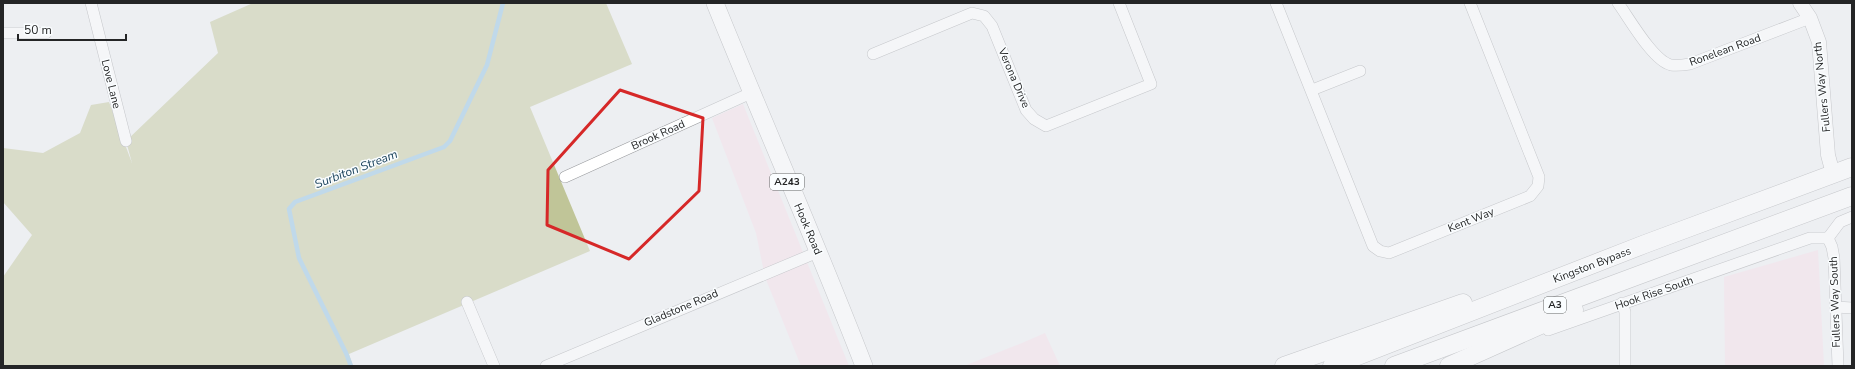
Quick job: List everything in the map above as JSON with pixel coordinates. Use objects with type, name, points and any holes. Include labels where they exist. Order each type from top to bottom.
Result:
[{"type":"highway","name":"Kingston Bypass","points":[[1332,366],[1634,249],[1852,167]]},
{"type":"highway","name":"A3","points":[[1394,366],[1852,196]]},
{"type":"highway","points":[[1449,366],[1717,246]]},
{"type":"highway","points":[[1284,366],[1425,315],[1634,249]]},
{"type":"main road","name":"Hook Road","points":[[715,3],[864,366]]},
{"type":"street","name":"Love Lane","points":[[90,3],[126,141]]},
{"type":"street","name":"Verona Drive","points":[[873,54],[972,13],[984,16],[992,26],[1026,110],[1034,119],[1046,126],[1151,84],[1119,3]]},
{"type":"street","name":"Kent Way","points":[[1276,3],[1373,246],[1380,251],[1389,253],[1530,196],[1538,186],[1539,177],[1470,3]]},
{"type":"street","name":"Ronelean Road","points":[[1618,3],[1653,52],[1662,61],[1671,65],[1690,64],[1810,18]]},
{"type":"street","name":"Fullers Way North","points":[[1800,3],[1810,18],[1819,42],[1828,155],[1833,174]]},
{"type":"street","points":[[3,33],[46,33]]},
{"type":"street","points":[[1312,90],[1360,71]]},
{"type":"street","name":"Brook Road","points":[[565,177],[751,93]]},
{"type":"street","points":[[1828,238],[1840,222],[1852,217]]},
{"type":"street","name":"Hook Rise South","points":[[1449,366],[1647,294],[1670,288],[1810,238],[1828,238]]},
{"type":"street","name":"Fullers Way South","points":[[1828,238],[1832,247],[1838,366]]},
{"type":"street","name":"Gladstone Road","points":[[546,366],[818,252]]},
{"type":"street","points":[[467,302],[494,366]]},
{"type":"street","points":[[1622,303],[1625,312],[1625,366]]},
{"type":"street","points":[[1836,308],[1852,308]]},
{"type":"highlighted area","points":[[620,90],[703,118],[699,191],[629,259],[547,225],[548,170]]},
{"type":"shaded area","points":[[743,104],[849,366],[801,366],[765,277],[756,233],[712,118]]},
{"type":"shaded area","points":[[1818,250],[1824,366],[1725,366],[1724,277]]},
{"type":"shaded area","points":[[1045,333],[1060,366],[964,366],[1022,343]]},
{"type":"green space","points":[[253,3],[606,3],[632,64],[530,107],[590,251],[349,354],[353,366],[3,366],[3,277],[32,235],[3,202],[3,148],[43,153],[80,133],[91,105],[109,102],[132,163],[126,141],[218,53],[210,22]]},
{"type":"waterway","name":"Surbiton Stream","points":[[351,366],[299,258],[289,209],[295,202],[444,147],[450,141],[487,65],[503,3]]}]
